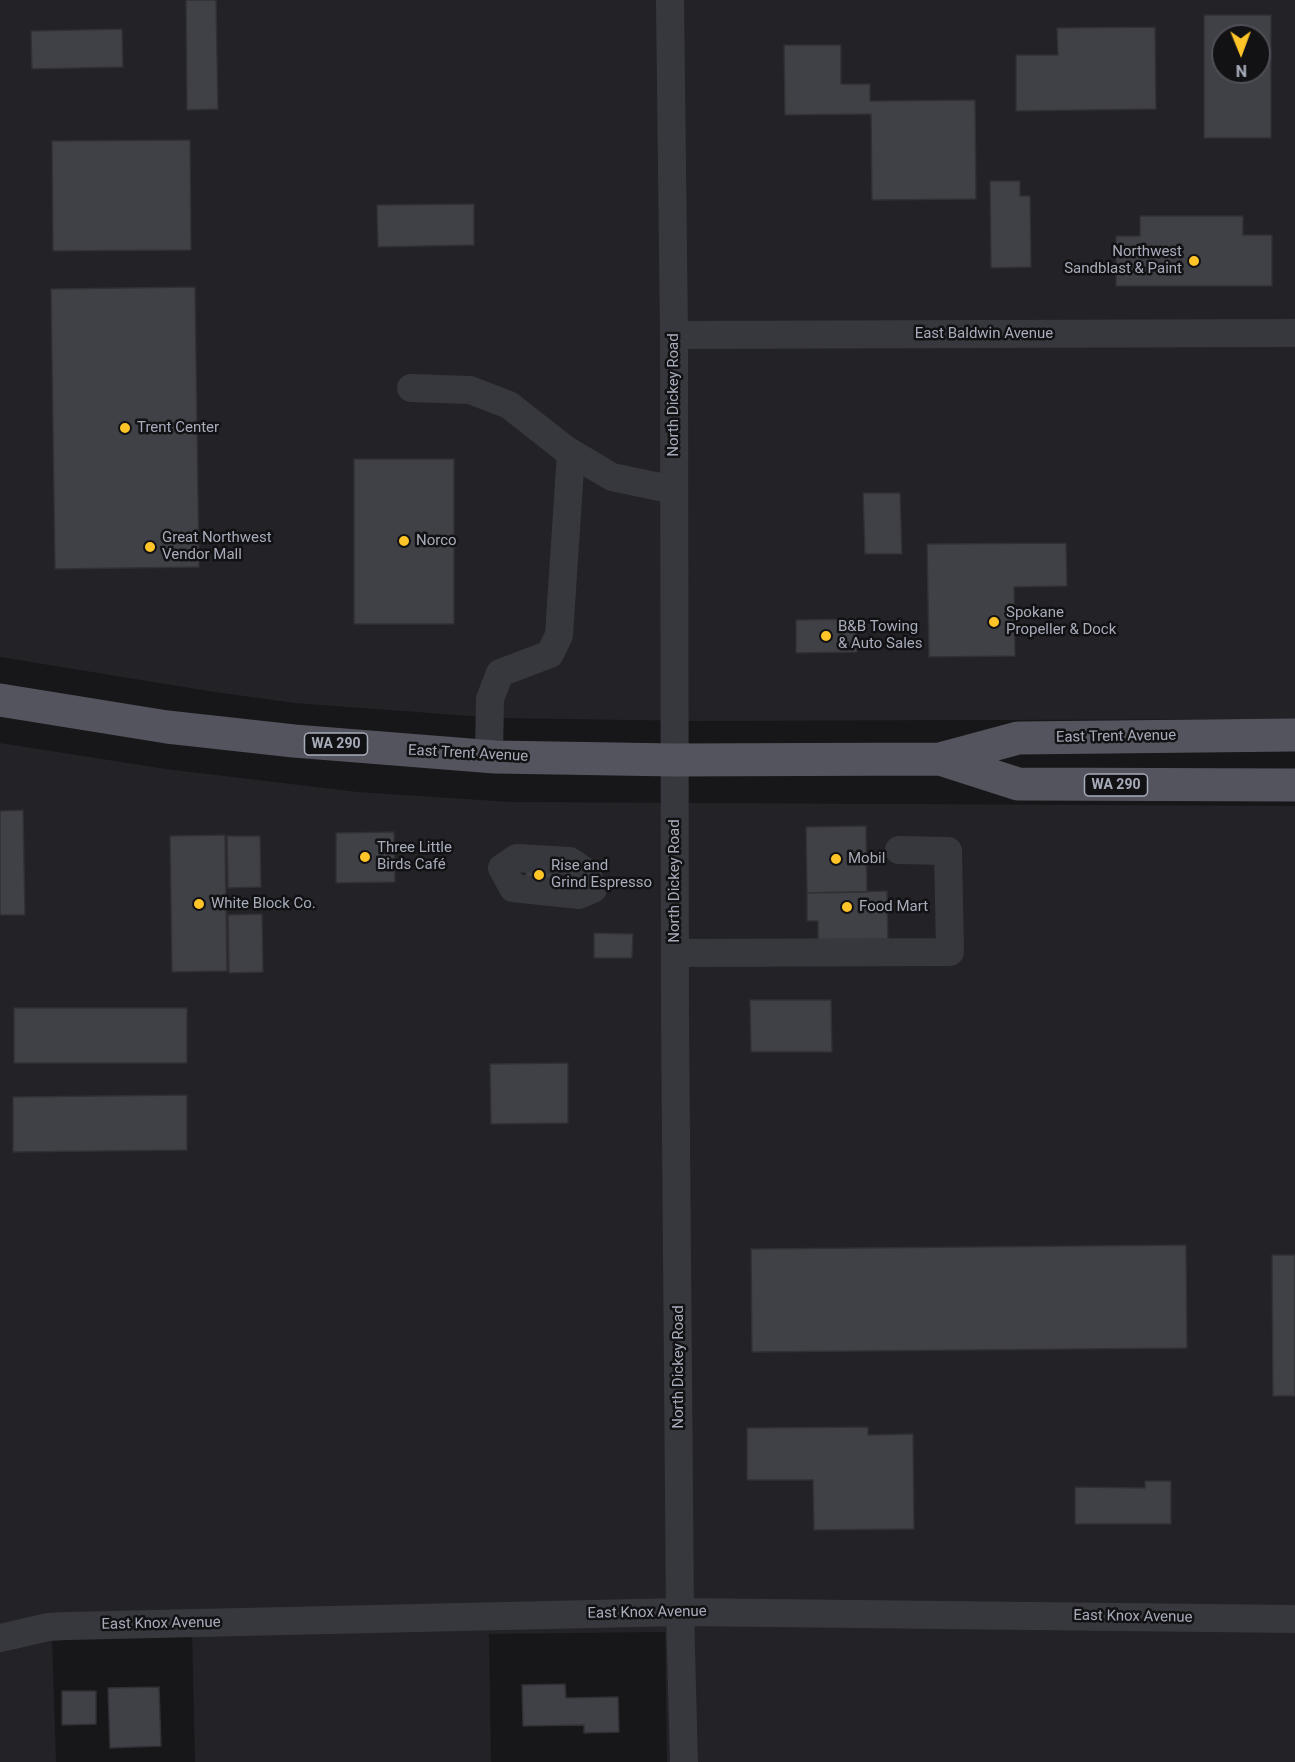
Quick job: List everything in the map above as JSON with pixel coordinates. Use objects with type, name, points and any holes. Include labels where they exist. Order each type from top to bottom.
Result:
[{"type":"main road","name":"East Trent Avenue","points":[[0,700],[167,727],[294,741],[489,756],[675,760],[940,759],[1018,738],[1295,735]]},
{"type":"main road","name":"East Trent Avenue","points":[[940,759],[1018,784],[1295,785]]},
{"type":"street","name":"North Dickey Road","points":[[670,0],[674,335],[680,1612],[684,1762]]},
{"type":"street","name":"East Baldwin Avenue","points":[[674,335],[1295,333]]},
{"type":"street","points":[[411,388],[470,390],[509,405],[572,453],[612,477],[674,490]]},
{"type":"street","points":[[489,756],[490,699],[500,673],[549,654],[559,635],[572,453]]},
{"type":"street","points":[[676,953],[950,952],[948,851],[898,850]]},
{"type":"street","name":"East Knox Avenue","points":[[0,1638],[68,1626],[680,1612],[1295,1619]]},
{"type":"shaded area","points":[[0,0],[1295,0],[1295,719],[696,721],[497,718],[294,703],[0,657]]},
{"type":"shaded area","points":[[0,743],[166,769],[358,792],[512,802],[1295,806],[1295,1762],[667,1762],[665,1632],[489,1634],[491,1762],[195,1762],[192,1632],[52,1636],[56,1762],[0,1762]]},
{"type":"building","points":[[186,0],[216,0],[218,109],[187,110]]},
{"type":"building","points":[[1204,15],[1271,15],[1271,24],[1211,24],[1211,84],[1271,84],[1271,138],[1204,138]]},
{"type":"building","points":[[1155,27],[1156,109],[1016,111],[1016,55],[1058,55],[1057,28]]},
{"type":"building","points":[[122,29],[123,67],[32,69],[31,31]]},
{"type":"building","points":[[784,45],[841,45],[841,84],[870,84],[870,101],[975,100],[976,199],[872,200],[871,114],[785,115]]},
{"type":"building","points":[[190,140],[191,250],[53,251],[52,141]]},
{"type":"building","points":[[990,181],[1020,181],[1020,196],[1030,196],[1031,267],[991,268]]},
{"type":"building","points":[[474,204],[474,245],[378,247],[377,205]]},
{"type":"building","name":"Northwest Sandblast & Paint","points":[[1140,216],[1243,216],[1243,235],[1272,235],[1272,286],[1116,286],[1116,236],[1140,236]]},
{"type":"building","name":"Trent Center","points":[[195,287],[199,567],[55,569],[51,289]]},
{"type":"building","name":"Norco","points":[[354,459],[454,459],[454,624],[354,624]]},
{"type":"building","points":[[863,493],[900,493],[902,554],[865,554]]},
{"type":"building","points":[[1066,543],[1067,586],[1014,587],[1015,656],[929,657],[927,544]]},
{"type":"building","name":"B&B Towing & Auto Sales","points":[[857,619],[857,652],[796,653],[796,620]]},
{"type":"building","points":[[23,810],[25,915],[0,915],[0,811]]},
{"type":"building","name":"Mobil","points":[[866,826],[867,892],[807,893],[806,827]]},
{"type":"building","name":"Three Little Birds Café","points":[[394,832],[395,882],[336,883],[336,833]]},
{"type":"building","name":"White Block Co.","points":[[225,835],[227,971],[172,972],[170,836]]},
{"type":"building","points":[[227,836],[260,836],[261,887],[228,888]]},
{"type":"building","name":"Rise and Grind Espresso","points":[[526,866],[552,866],[551,885],[526,884]]},
{"type":"building","name":"Food Mart","points":[[887,891],[888,947],[818,948],[818,921],[807,921],[807,893]]},
{"type":"building","points":[[262,914],[263,972],[229,973],[228,915]]},
{"type":"building","points":[[594,933],[633,934],[632,958],[594,958]]},
{"type":"building","points":[[750,1000],[831,1000],[832,1052],[751,1052]]},
{"type":"building","points":[[14,1008],[187,1008],[187,1063],[14,1063]]},
{"type":"building","points":[[568,1063],[568,1123],[491,1124],[490,1064]]},
{"type":"building","points":[[187,1095],[187,1150],[13,1152],[13,1097]]},
{"type":"building","points":[[1186,1245],[1187,1348],[752,1352],[751,1249]]},
{"type":"building","points":[[1272,1255],[1295,1255],[1295,1396],[1273,1396]]},
{"type":"building","points":[[868,1427],[868,1435],[913,1434],[914,1529],[814,1530],[813,1480],[747,1480],[747,1428]]},
{"type":"building","points":[[1145,1481],[1171,1481],[1171,1524],[1075,1524],[1075,1487],[1145,1488]]},
{"type":"building","points":[[565,1684],[566,1698],[618,1697],[619,1732],[584,1733],[584,1725],[523,1726],[522,1685]]},
{"type":"building","points":[[159,1687],[161,1746],[110,1748],[108,1688]]},
{"type":"building","points":[[62,1691],[96,1691],[96,1724],[62,1725]]},
{"type":"place","name":"Northwest Sandblast & Paint","points":[[1194,261]]},
{"type":"place","name":"Trent Center","points":[[125,428]]},
{"type":"place","name":"Norco","points":[[404,541]]},
{"type":"place","name":"Great Northwest Vendor Mall","points":[[150,547]]},
{"type":"place","name":"Spokane Propeller & Dock","points":[[994,622]]},
{"type":"place","name":"B&B Towing & Auto Sales","points":[[826,636]]},
{"type":"place","name":"Three Little Birds Café","points":[[365,857]]},
{"type":"place","name":"Mobil","points":[[836,859]]},
{"type":"place","name":"Rise and Grind Espresso","points":[[539,875]]},
{"type":"place","name":"White Block Co.","points":[[199,904]]},
{"type":"place","name":"Food Mart","points":[[847,907]]}]
